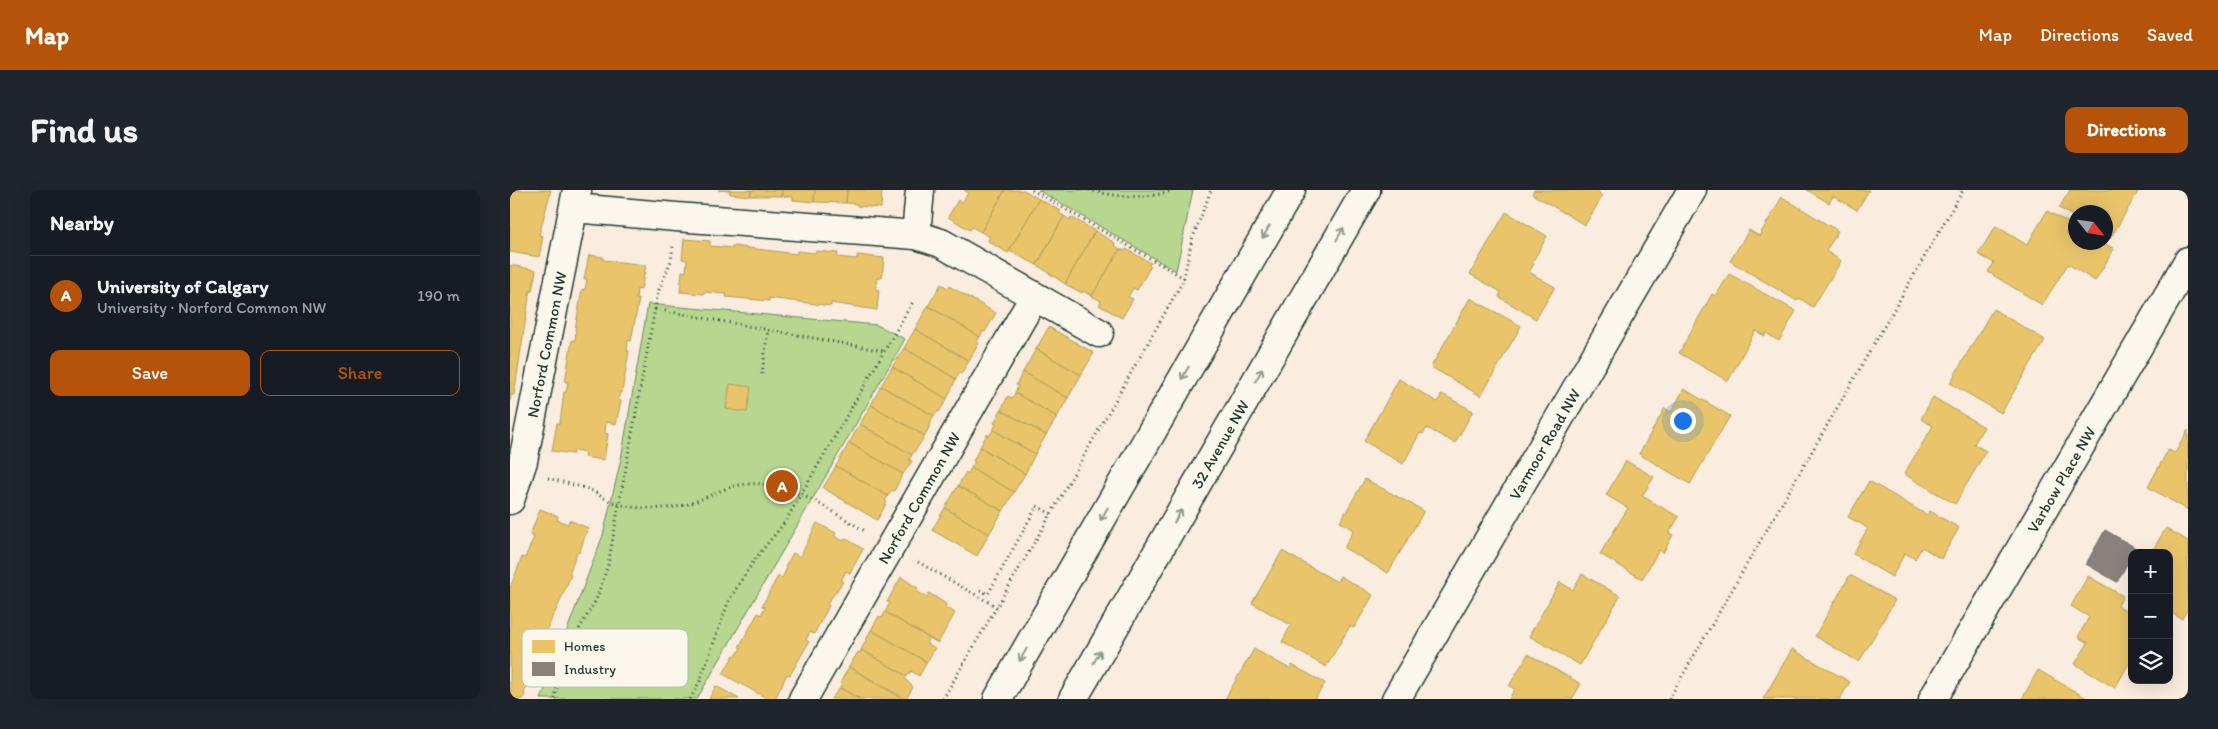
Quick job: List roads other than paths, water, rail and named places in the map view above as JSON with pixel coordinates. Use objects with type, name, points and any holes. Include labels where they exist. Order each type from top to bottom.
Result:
[{"type":"street","points":[[916,235],[920,190]]},
{"type":"street","points":[[998,699],[1291,190]]},
{"type":"street","name":"32 Avenue NW","points":[[1073,699],[1366,190]]},
{"type":"street","name":"Varmoor Road NW","points":[[1396,699],[1692,190]]},
{"type":"street","name":"Norford Common NW","points":[[520,484],[576,199],[676,217],[916,235],[941,243],[1099,333]]},
{"type":"street","name":"Varbow Place NW","points":[[1933,699],[2188,261]]},
{"type":"street","name":"Norford Common NW","points":[[803,699],[1034,297]]},
{"type":"place","name":"University of Calgary","points":[[782,486]]}]
